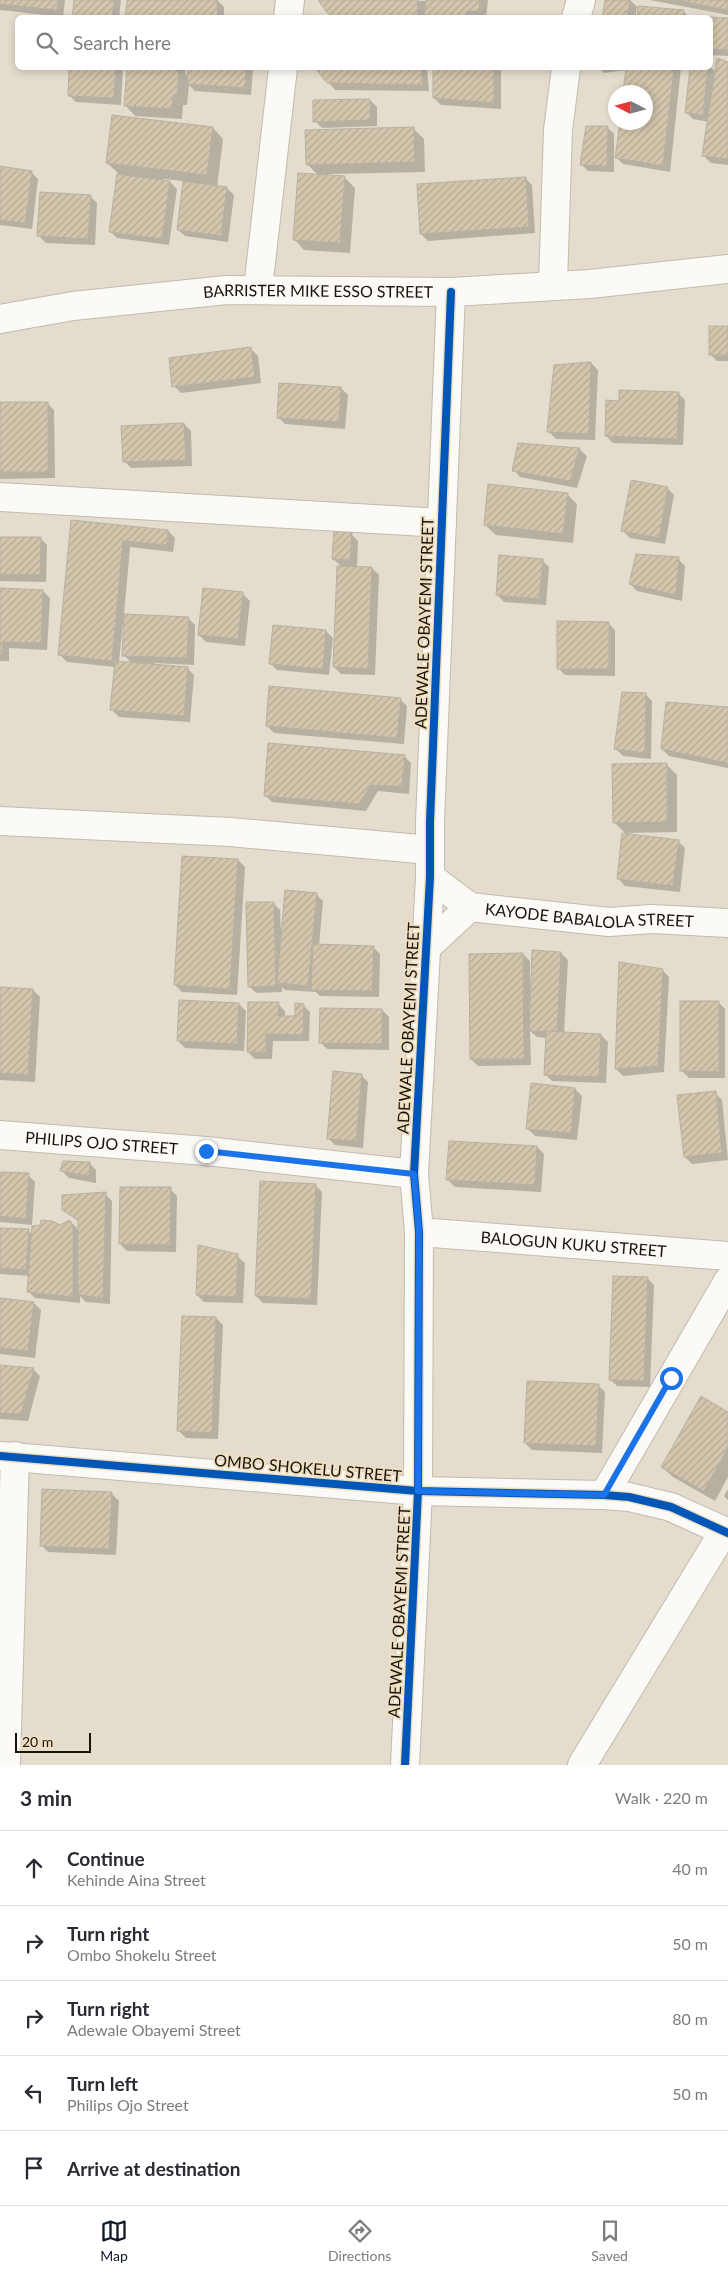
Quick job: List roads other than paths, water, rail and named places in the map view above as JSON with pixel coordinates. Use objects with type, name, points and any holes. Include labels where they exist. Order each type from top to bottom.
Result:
[{"type":"street","points":[[288,15],[290,0]]},
{"type":"street","points":[[577,15],[582,0]]},
{"type":"street","points":[[258,289],[283,70]]},
{"type":"street","points":[[553,284],[558,130],[566,70]]},
{"type":"street","name":"BARRISTER MIKE ESSO STREET","points":[[0,319],[73,306],[226,290],[451,292],[553,284],[590,284],[728,269]]},
{"type":"street","name":"ADEWALE OBAYEMI STREET","points":[[405,1765],[418,1491],[419,1232],[414,1174],[430,877],[451,292]]},
{"type":"street","points":[[0,497],[442,523]]},
{"type":"street","points":[[0,821],[230,832],[430,850]]},
{"type":"street","name":"KAYODE BABALOLA STREET","points":[[430,877],[470,907],[601,921],[652,919],[728,923]]},
{"type":"street","points":[[427,947],[470,907]]},
{"type":"street","name":"PHILIPS OJO STREET","points":[[0,1135],[206,1151],[414,1174]]},
{"type":"street","name":"BALOGUN KUKU STREET","points":[[419,1232],[728,1256]]},
{"type":"street","points":[[604,1495],[728,1281]]},
{"type":"street","points":[[6,1765],[7,1456]]},
{"type":"street","name":"OMBO SHOKELU STREET","points":[[7,1456],[418,1491],[604,1495],[671,1507],[726,1532]]},
{"type":"street","points":[[582,1765],[726,1532]]}]
